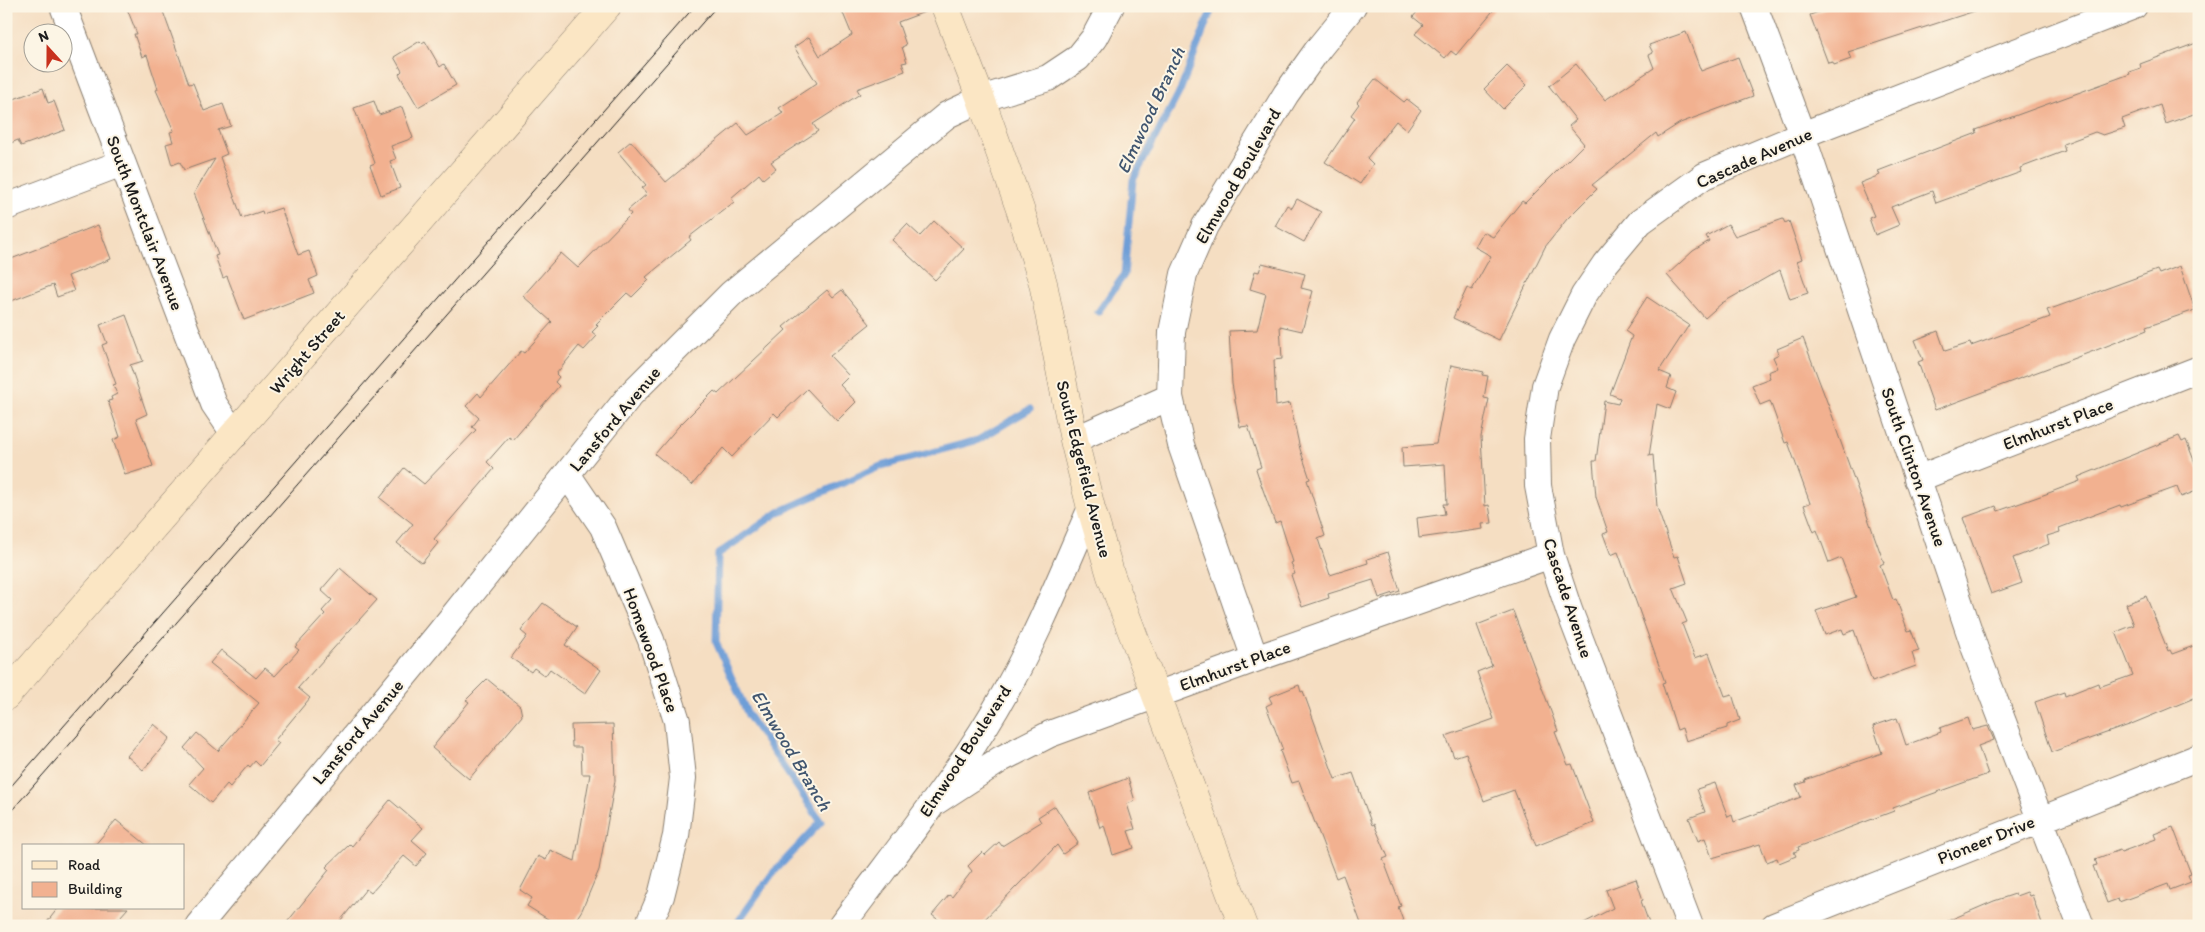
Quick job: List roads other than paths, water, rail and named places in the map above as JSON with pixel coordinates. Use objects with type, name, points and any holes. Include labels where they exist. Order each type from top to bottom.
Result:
[{"type":"street","name":"South Montclair Avenue","points":[[63,6],[214,404],[235,436]]},
{"type":"street","name":"Wright Street","points":[[6,696],[235,436],[607,6]]},
{"type":"street","name":"South Edgefield Avenue","points":[[945,6],[981,99],[1020,210],[1043,283],[1074,440],[1111,576],[1243,926]]},
{"type":"street","name":"Lansford Avenue","points":[[198,926],[438,635],[631,394],[732,293],[947,115],[981,99],[1048,78],[1078,58],[1094,38],[1111,6]]},
{"type":"street","name":"Elmwood Boulevard","points":[[1255,659],[1181,445],[1170,397],[1172,332],[1184,274],[1205,226],[1286,94],[1319,48],[1353,6]]},
{"type":"street","name":"South Clinton Avenue","points":[[1754,6],[1802,135],[1975,649],[2081,926]]},
{"type":"street","name":"Cascade Avenue","points":[[1690,926],[1569,610],[1551,555],[1538,486],[1537,439],[1545,386],[1562,338],[1584,295],[1605,264],[1640,222],[1704,176],[1802,135],[2134,6]]},
{"type":"street","points":[[6,207],[122,163]]},
{"type":"street","name":"Elmhurst Place","points":[[1917,479],[2199,369]]},
{"type":"street","points":[[1074,440],[1170,397]]},
{"type":"street","name":"Homewood Place","points":[[567,474],[603,527],[651,640],[677,721],[683,778],[676,836],[661,896],[648,926]]},
{"type":"street","name":"Elmwood Boulevard","points":[[840,926],[932,804],[974,744],[1007,690],[1091,508]]},
{"type":"street","name":"Elmhurst Place","points":[[932,804],[1001,759],[1050,734],[1255,659],[1551,555]]},
{"type":"street","name":"Pioneer Drive","points":[[1774,926],[2039,819],[2199,757]]},
{"type":"waterway","name":"Elmwood Branch","points":[[1098,312],[1124,275],[1133,180],[1180,91],[1213,6]]},
{"type":"waterway","name":"Elmwood Branch","points":[[735,926],[772,874],[821,822],[748,715],[716,642],[718,554],[779,512],[881,466],[978,440],[1030,409]]},
{"type":"tram line","points":[[6,792],[695,6]]},
{"type":"tram line","points":[[6,817],[717,6]]}]
